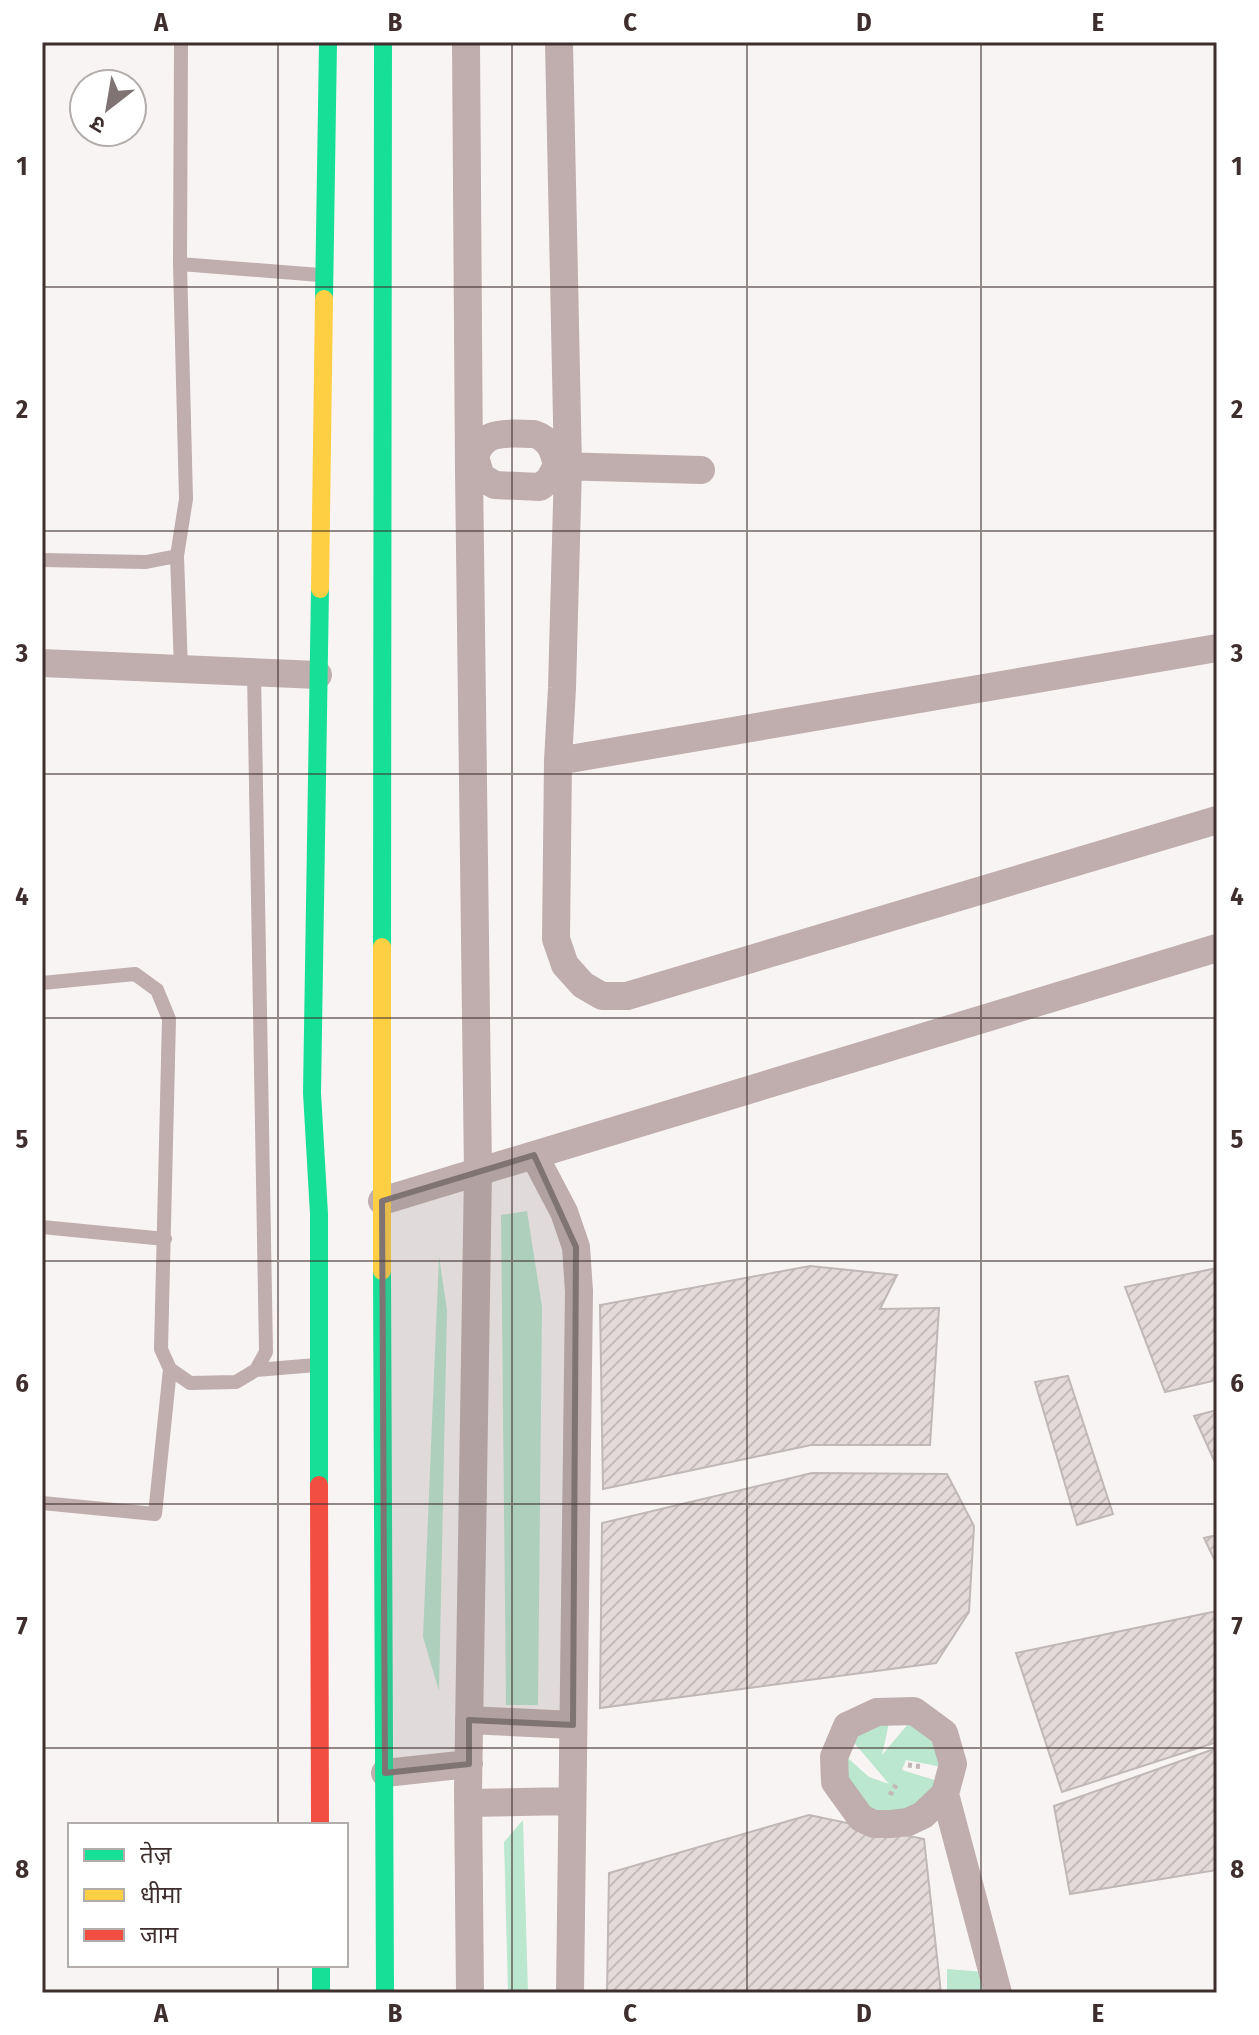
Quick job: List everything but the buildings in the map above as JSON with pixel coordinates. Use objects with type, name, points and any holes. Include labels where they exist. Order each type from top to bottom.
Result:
[{"type":"street","points":[[320,1823],[319,1214],[312,1093],[318,675],[331,333],[324,276],[328,42]]},
{"type":"street","points":[[383,42],[376,338],[385,1993]]},
{"type":"street","points":[[466,42],[478,1172],[468,1803],[470,1993]]},
{"type":"street","points":[[559,42],[563,467],[556,939],[565,965],[583,985],[602,996],[627,996],[1217,820]]},
{"type":"street","points":[[472,456],[482,441],[491,435],[534,434],[543,437],[563,467]]},
{"type":"street","points":[[472,456],[481,477],[495,485],[540,487],[563,467],[701,470]]},
{"type":"street","points":[[558,761],[1217,648]]},
{"type":"street","points":[[42,663],[318,675]]},
{"type":"street","points":[[382,1201],[1217,948]]},
{"type":"street","points":[[534,1155],[564,1212],[576,1247],[579,1291],[570,1993]]},
{"type":"street","points":[[945,1794],[923,1815],[908,1822],[874,1824],[861,1818],[835,1782],[834,1757],[847,1726],[877,1712],[914,1711],[944,1733],[953,1764],[945,1794],[998,1993]]},
{"type":"street","points":[[469,1720],[573,1725]]},
{"type":"street","points":[[385,1773],[469,1764]]},
{"type":"street","points":[[468,1803],[572,1801]]},
{"type":"street","points":[[321,1967],[321,1993]]},
{"type":"lane","points":[[181,42],[180,264],[186,499],[177,556],[181,669]]},
{"type":"lane","points":[[180,264],[324,276]]},
{"type":"lane","points":[[42,560],[146,562],[177,556]]},
{"type":"lane","points":[[254,672],[266,1352],[256,1370]]},
{"type":"lane","points":[[42,983],[135,974],[157,990],[169,1019],[161,1349],[170,1369],[155,1514],[42,1503]]},
{"type":"lane","points":[[42,1227],[165,1239]]},
{"type":"lane","points":[[170,1369],[190,1383],[236,1382],[256,1370],[320,1365]]},
{"type":"highlighted area","points":[[534,1155],[576,1247],[573,1725],[469,1720],[469,1764],[385,1773],[382,1201]]},
{"type":"green space","points":[[527,1211],[542,1307],[538,1705],[506,1705],[501,1215]]},
{"type":"green space","points":[[439,1256],[447,1310],[439,1691],[423,1637]]},
{"type":"green space","points":[[891,1714],[882,1755],[913,1718],[940,1735],[947,1768],[906,1760],[902,1770],[941,1782],[928,1807],[868,1817],[840,1780],[840,1751],[869,1777],[889,1784],[851,1739]]},
{"type":"green space","points":[[523,1820],[528,1993],[508,1993],[504,1842]]},
{"type":"green space","points":[[947,1969],[985,1972],[989,1993],[947,1993]]},
{"type":"traffic: fast","points":[[324,299],[328,42]]},
{"type":"traffic: fast","points":[[382,947],[383,42]]},
{"type":"traffic: fast","points":[[319,1485],[319,1214],[312,1093],[320,589]]},
{"type":"traffic: fast","points":[[382,1271],[385,1993]]},
{"type":"traffic: fast","points":[[321,1967],[321,1993]]},
{"type":"traffic: slow","points":[[320,589],[324,299]]},
{"type":"traffic: slow","points":[[382,947],[382,1271]]},
{"type":"traffic: jam","points":[[319,1485],[320,1823]]}]
